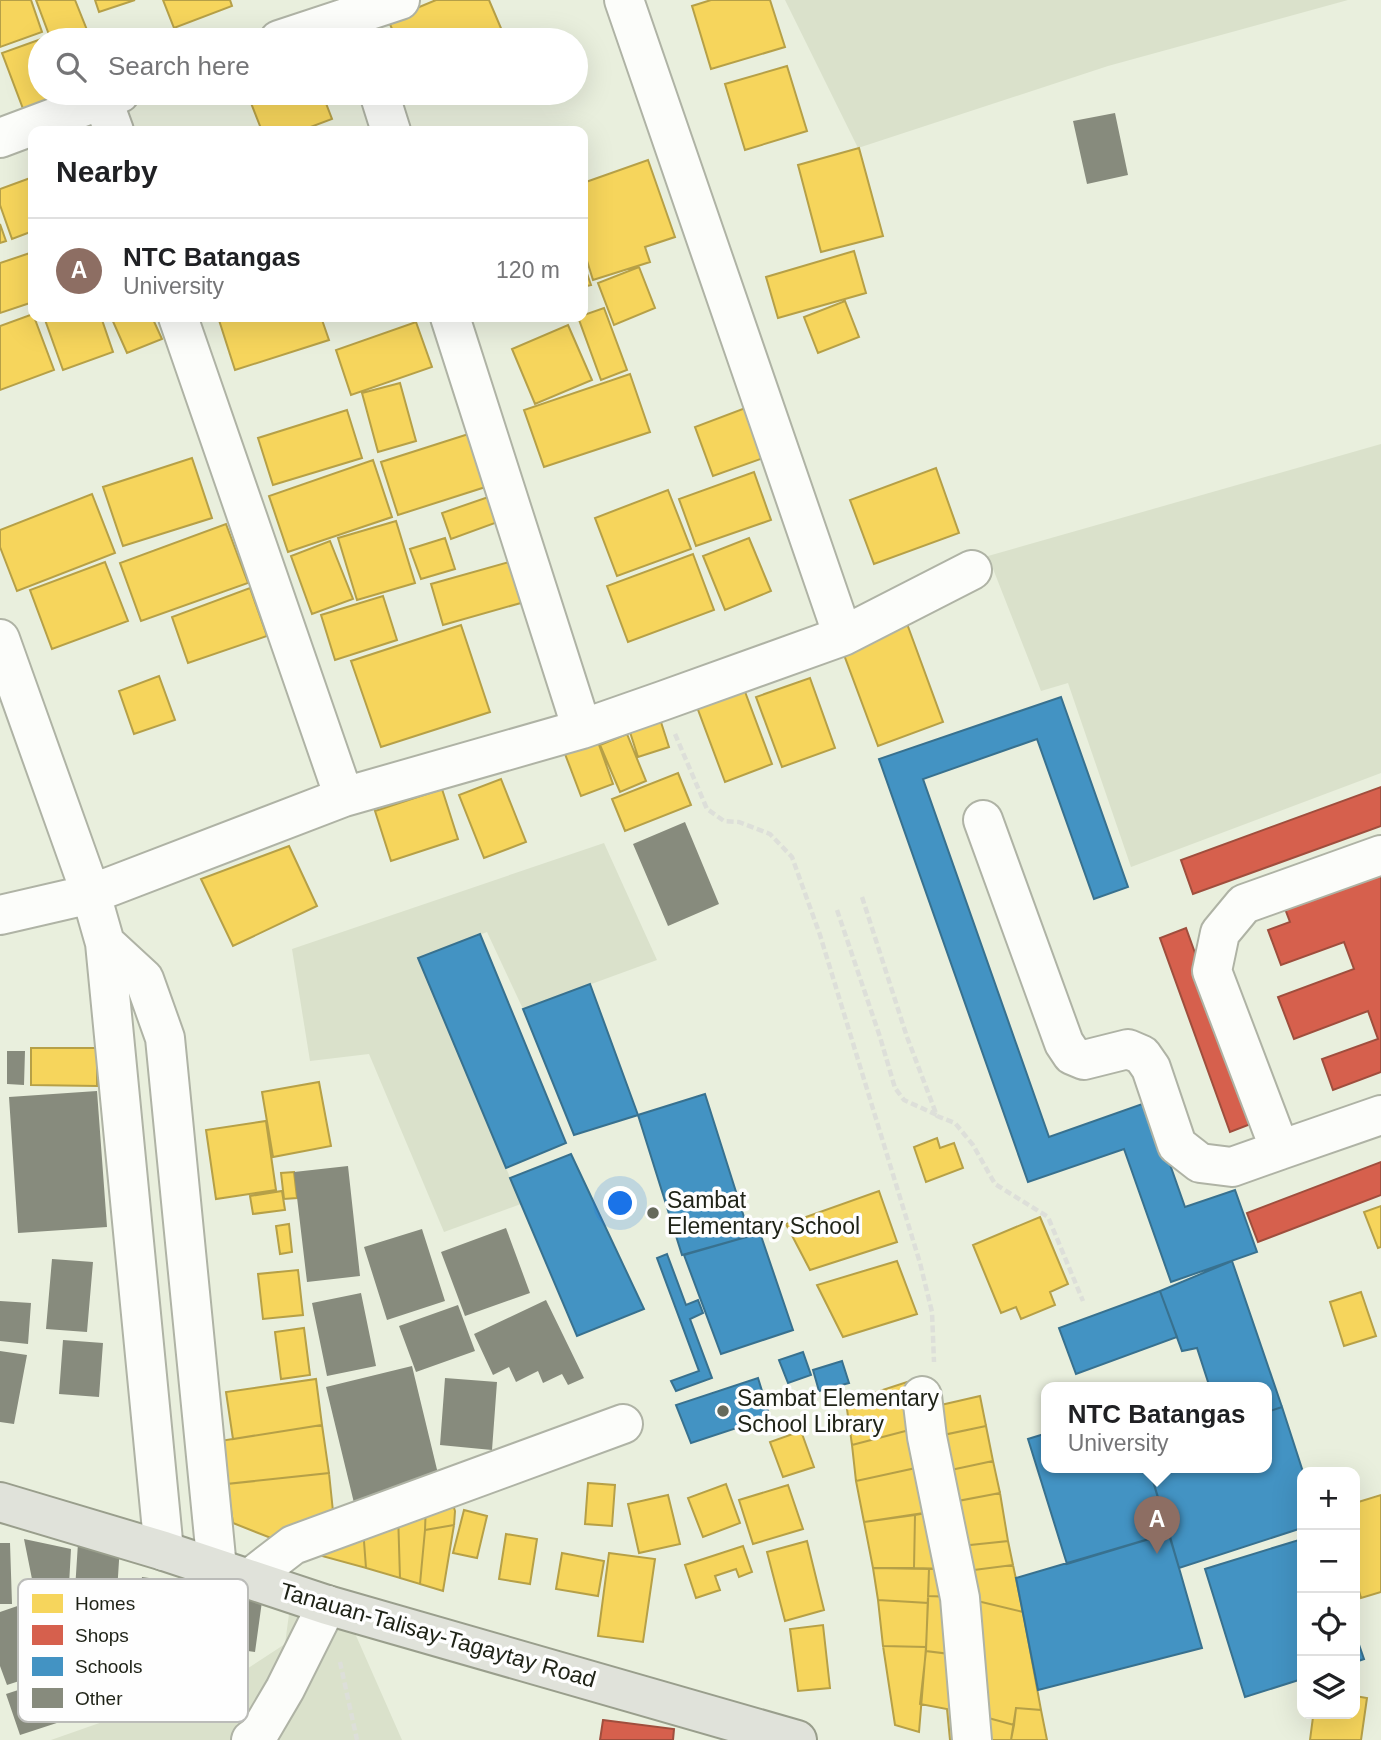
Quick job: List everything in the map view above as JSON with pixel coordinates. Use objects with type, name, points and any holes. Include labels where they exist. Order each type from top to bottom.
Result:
[{"type":"main road","name":"Tanauan-Talisay-Tagaytay Road","points":[[0,1502],[164,1551],[327,1605],[797,1740]]},
{"type":"street","points":[[358,28],[400,0]]},
{"type":"street","points":[[624,0],[844,636]]},
{"type":"street","points":[[383,105],[389,126]]},
{"type":"street","points":[[43,126],[112,107]]},
{"type":"street","points":[[0,138],[28,130]]},
{"type":"street","points":[[180,322],[344,797]]},
{"type":"street","points":[[452,322],[582,729]]},
{"type":"street","points":[[0,915],[91,894],[344,797],[582,729],[662,701],[844,636],[972,570]]},
{"type":"street","points":[[0,639],[91,894],[105,943],[164,1551]]},
{"type":"street","points":[[983,820],[1064,1043],[1072,1055],[1084,1060],[1128,1049],[1142,1055],[1152,1069],[1177,1144],[1200,1163],[1232,1167],[1381,1115]]},
{"type":"street","points":[[1280,1150],[1212,971],[1220,933],[1244,904],[1381,855]]},
{"type":"street","points":[[105,943],[144,979],[165,1038],[233,1574],[293,1545],[623,1424]]},
{"type":"street","points":[[922,1396],[927,1437],[960,1598],[972,1740]]},
{"type":"street","points":[[251,1740],[258,1735],[285,1689],[327,1605]]},
{"type":"path","points":[[662,701],[707,809],[724,821],[739,822],[770,834],[792,857],[820,935],[920,1263],[932,1312],[932,1374],[922,1396]]},
{"type":"path","points":[[862,897],[907,1037],[937,1116]]},
{"type":"path","points":[[837,910],[895,1088],[904,1100],[956,1123],[973,1145],[995,1184],[1048,1217],[1083,1301]]},
{"type":"path","points":[[339,1660],[357,1740]]},
{"type":"green space","points":[[785,0],[1348,0],[1108,66],[858,148]]},
{"type":"green space","points":[[1381,444],[1381,773],[1131,867],[1068,683],[1041,691],[988,556]]},
{"type":"green space","points":[[604,843],[657,960],[523,1009],[487,932],[419,958],[521,1204],[444,1232],[369,1054],[310,1061],[292,949]]},
{"type":"green space","points":[[289,1614],[350,1622],[402,1740],[51,1740],[102,1722],[248,1722],[248,1668],[285,1644]]},
{"type":"building: Homes","points":[[0,0],[31,0],[41,28],[28,28],[28,37],[0,47]]},
{"type":"building: Homes","points":[[36,0],[75,0],[86,28],[46,28]]},
{"type":"building: Homes","points":[[95,0],[135,0],[99,12]]},
{"type":"building: Homes","points":[[163,0],[230,0],[232,6],[174,28]]},
{"type":"building: Homes","points":[[436,0],[489,0],[501,28],[392,28],[388,20]]},
{"type":"building: Homes","points":[[711,0],[770,0],[785,47],[711,69],[692,6]]},
{"type":"building: Homes","points":[[28,44],[28,105],[49,105],[25,114],[2,53]]},
{"type":"building: Homes","points":[[787,66],[807,131],[745,150],[725,84]]},
{"type":"building: Homes","points":[[252,105],[327,105],[332,119],[313,126],[260,126]]},
{"type":"building: Homes","points":[[859,148],[883,236],[821,252],[798,165]]},
{"type":"building: Homes","points":[[648,160],[675,237],[645,247],[650,262],[593,280],[588,264],[588,181]]},
{"type":"building: Homes","points":[[28,179],[28,233],[12,239],[0,205],[0,189]]},
{"type":"building: Homes","points":[[0,224],[6,241],[0,243]]},
{"type":"building: Homes","points":[[854,251],[866,293],[778,318],[766,277]]},
{"type":"building: Homes","points":[[28,254],[28,304],[0,313],[0,263]]},
{"type":"building: Homes","points":[[639,267],[655,308],[614,325],[598,283]]},
{"type":"building: Homes","points":[[845,301],[859,337],[818,353],[804,317]]},
{"type":"building: Homes","points":[[604,308],[627,370],[601,380],[580,322],[588,322],[588,314]]},
{"type":"building: Homes","points":[[28,316],[28,322],[36,322],[54,370],[0,390],[0,326]]},
{"type":"building: Homes","points":[[46,322],[103,322],[113,352],[63,370]]},
{"type":"building: Homes","points":[[113,322],[154,322],[162,339],[127,353]]},
{"type":"building: Homes","points":[[220,322],[323,322],[329,340],[235,370]]},
{"type":"building: Homes","points":[[416,322],[432,367],[351,395],[336,350]]},
{"type":"building: Homes","points":[[568,325],[592,380],[535,404],[512,349]]},
{"type":"building: Homes","points":[[630,374],[650,432],[544,467],[524,410]]},
{"type":"building: Homes","points":[[400,383],[416,441],[378,452],[362,393]]},
{"type":"building: Homes","points":[[748,407],[766,457],[713,476],[695,427]]},
{"type":"building: Homes","points":[[347,410],[362,458],[273,485],[258,438]]},
{"type":"building: Homes","points":[[481,430],[498,483],[398,515],[381,462]]},
{"type":"building: Homes","points":[[192,458],[212,518],[123,546],[103,487]]},
{"type":"building: Homes","points":[[373,460],[392,517],[288,552],[269,496]]},
{"type":"building: Homes","points":[[936,468],[959,533],[874,564],[850,500]]},
{"type":"building: Homes","points":[[754,472],[771,520],[696,546],[679,499]]},
{"type":"building: Homes","points":[[668,490],[691,549],[617,576],[595,518]]},
{"type":"building: Homes","points":[[92,494],[115,553],[17,591],[0,547],[0,530]]},
{"type":"building: Homes","points":[[497,494],[506,519],[451,539],[442,513]]},
{"type":"building: Homes","points":[[396,521],[415,583],[357,600],[338,538]]},
{"type":"building: Homes","points":[[226,524],[248,583],[141,621],[120,563]]},
{"type":"building: Homes","points":[[445,538],[455,569],[421,579],[410,549]]},
{"type":"building: Homes","points":[[749,538],[771,591],[725,610],[703,556]]},
{"type":"building: Homes","points":[[330,541],[353,599],[312,614],[291,556]]},
{"type":"building: Homes","points":[[693,554],[714,610],[628,642],[607,586]]},
{"type":"building: Homes","points":[[516,560],[528,601],[443,625],[431,584]]},
{"type":"building: Homes","points":[[105,562],[128,621],[52,649],[30,590]]},
{"type":"building: Homes","points":[[250,588],[267,636],[188,663],[172,617]]},
{"type":"building: Homes","points":[[383,596],[397,640],[335,660],[321,615]]},
{"type":"building: Homes","points":[[906,621],[943,722],[878,746],[840,644]]},
{"type":"building: Homes","points":[[461,625],[490,712],[381,747],[351,661]]},
{"type":"building: Homes","points":[[159,676],[175,720],[134,734],[119,691]]},
{"type":"building: Homes","points":[[810,678],[835,748],[782,767],[756,697]]},
{"type":"building: Homes","points":[[741,681],[772,764],[725,782],[694,699]]},
{"type":"building: Homes","points":[[660,719],[669,747],[638,757],[629,729]]},
{"type":"building: Homes","points":[[627,734],[646,781],[620,792],[600,745]]},
{"type":"building: Homes","points":[[598,742],[613,784],[581,796],[565,754]]},
{"type":"building: Homes","points":[[678,773],[691,805],[625,831],[612,799]]},
{"type":"building: Homes","points":[[501,779],[526,842],[484,858],[459,795]]},
{"type":"building: Homes","points":[[442,789],[458,839],[391,861],[375,811]]},
{"type":"building: Homes","points":[[289,846],[317,906],[233,946],[201,879]]},
{"type":"building: Homes","points":[[31,1048],[97,1048],[97,1086],[31,1085]]},
{"type":"building: Homes","points":[[319,1082],[331,1146],[273,1157],[262,1092]]},
{"type":"building: Homes","points":[[266,1121],[276,1190],[216,1199],[206,1130]]},
{"type":"building: Homes","points":[[937,1138],[940,1148],[954,1143],[963,1168],[926,1182],[914,1147]]},
{"type":"building: Homes","points":[[294,1172],[297,1198],[284,1199],[281,1173]]},
{"type":"building: Homes","points":[[282,1191],[285,1210],[253,1214],[250,1196]]},
{"type":"building: Homes","points":[[879,1191],[897,1242],[810,1270],[786,1224]]},
{"type":"building: Homes","points":[[1381,1206],[1381,1247],[1378,1248],[1364,1212]]},
{"type":"building: Homes","points":[[1040,1217],[1068,1284],[1050,1292],[1055,1305],[1021,1319],[1016,1307],[1001,1313],[973,1245]]},
{"type":"building: Homes","points":[[289,1224],[292,1252],[280,1254],[276,1226]]},
{"type":"building: Homes","points":[[897,1261],[917,1314],[843,1337],[817,1285]]},
{"type":"building: Homes","points":[[298,1270],[303,1315],[263,1319],[258,1274]]},
{"type":"building: Homes","points":[[1361,1292],[1376,1336],[1344,1346],[1330,1302]]},
{"type":"building: Homes","points":[[304,1328],[310,1375],[281,1379],[275,1332]]},
{"type":"building: Homes","points":[[316,1379],[322,1425],[233,1439],[226,1392]]},
{"type":"building: Homes","points":[[907,1382],[917,1428],[852,1445],[846,1402]]},
{"type":"building: Homes","points":[[980,1396],[986,1426],[938,1436],[932,1407]]},
{"type":"building: Homes","points":[[322,1425],[329,1473],[227,1484],[220,1441]]},
{"type":"building: Homes","points":[[986,1426],[993,1461],[946,1471],[939,1436]]},
{"type":"building: Homes","points":[[917,1428],[925,1466],[856,1481],[852,1445]]},
{"type":"building: Homes","points":[[801,1431],[814,1467],[783,1477],[770,1442]]},
{"type":"building: Homes","points":[[993,1461],[1000,1493],[952,1502],[946,1471]]},
{"type":"building: Homes","points":[[925,1466],[937,1511],[864,1522],[856,1481]]},
{"type":"building: Homes","points":[[329,1473],[334,1521],[276,1540],[233,1523],[227,1484]]},
{"type":"building: Homes","points":[[588,1483],[615,1485],[612,1526],[585,1524]]},
{"type":"building: Homes","points":[[726,1484],[740,1523],[703,1537],[688,1498]]},
{"type":"building: Homes","points":[[788,1485],[803,1529],[753,1544],[739,1500]]},
{"type":"building: Homes","points":[[1000,1493],[1008,1541],[961,1546],[953,1502]]},
{"type":"building: Homes","points":[[450,1495],[455,1511],[454,1525],[425,1530],[426,1503]]},
{"type":"building: Homes","points":[[668,1495],[680,1544],[639,1553],[628,1504]]},
{"type":"building: Homes","points":[[1381,1495],[1381,1592],[1361,1598],[1360,1594],[1360,1501]]},
{"type":"building: Homes","points":[[426,1503],[420,1584],[400,1578],[398,1513]]},
{"type":"building: Homes","points":[[464,1510],[487,1516],[477,1558],[453,1553]]},
{"type":"building: Homes","points":[[937,1511],[950,1569],[914,1568],[915,1515]]},
{"type":"building: Homes","points":[[398,1513],[400,1578],[366,1568],[363,1528]]},
{"type":"building: Homes","points":[[915,1515],[914,1568],[873,1568],[864,1522]]},
{"type":"building: Homes","points":[[454,1525],[443,1591],[420,1584],[425,1530]]},
{"type":"building: Homes","points":[[363,1528],[366,1568],[322,1556],[321,1553]]},
{"type":"building: Homes","points":[[506,1534],[537,1539],[530,1584],[499,1579]]},
{"type":"building: Homes","points":[[807,1541],[824,1610],[785,1621],[767,1552]]},
{"type":"building: Homes","points":[[1008,1541],[1013,1565],[966,1571],[961,1546]]},
{"type":"building: Homes","points":[[743,1546],[752,1572],[739,1577],[736,1569],[715,1576],[720,1590],[696,1598],[685,1565]]},
{"type":"building: Homes","points":[[562,1553],[604,1561],[598,1596],[556,1589]]},
{"type":"building: Homes","points":[[609,1553],[655,1559],[643,1642],[598,1636]]},
{"type":"building: Homes","points":[[1013,1565],[1023,1612],[969,1599],[966,1571]]},
{"type":"building: Homes","points":[[873,1568],[929,1569],[928,1603],[878,1600]]},
{"type":"building: Homes","points":[[929,1569],[950,1569],[954,1597],[928,1596]]},
{"type":"building: Homes","points":[[928,1596],[954,1597],[958,1655],[926,1651]]},
{"type":"building: Homes","points":[[969,1599],[1023,1612],[1041,1710],[1016,1708],[1014,1725],[981,1716]]},
{"type":"building: Homes","points":[[878,1600],[928,1603],[926,1647],[883,1646]]},
{"type":"building: Homes","points":[[823,1625],[830,1688],[798,1691],[790,1629]]},
{"type":"building: Homes","points":[[883,1646],[926,1647],[919,1732],[895,1725]]},
{"type":"building: Homes","points":[[926,1651],[958,1655],[966,1740],[950,1740],[947,1709],[920,1704]]},
{"type":"building: Homes","points":[[1360,1697],[1367,1698],[1361,1740],[1310,1740],[1313,1719],[1360,1719]]},
{"type":"building: Homes","points":[[1016,1708],[1041,1710],[1047,1740],[1011,1740]]},
{"type":"building: Homes","points":[[981,1716],[1014,1725],[1011,1740],[985,1740]]},
{"type":"building: Shops","points":[[1381,787],[1381,826],[1193,894],[1181,860]]},
{"type":"building: Shops","points":[[1381,871],[1381,1072],[1333,1090],[1322,1059],[1378,1039],[1368,1011],[1294,1039],[1278,997],[1354,969],[1344,942],[1281,965],[1268,930],[1290,922],[1284,906]]},
{"type":"building: Shops","points":[[1186,928],[1256,1122],[1230,1132],[1160,938]]},
{"type":"building: Shops","points":[[1381,1162],[1381,1195],[1258,1242],[1247,1213]]},
{"type":"building: Shops","points":[[603,1720],[674,1729],[673,1740],[600,1740]]},
{"type":"building: Schools","points":[[1061,697],[1128,887],[1094,899],[1037,739],[923,779],[1049,1137],[1148,1102],[1185,1207],[1235,1190],[1257,1252],[1171,1282],[1124,1149],[1028,1182],[879,759]]},
{"type":"building: Schools","points":[[480,934],[566,1143],[506,1168],[418,958]]},
{"type":"building: Schools","points":[[590,984],[638,1115],[574,1135],[523,1009]]},
{"type":"building: Schools","points":[[705,1094],[750,1236],[682,1255],[638,1115]]},
{"type":"building: Schools","points":[[571,1154],[644,1309],[577,1336],[510,1178]]},
{"type":"building: Schools","points":[[760,1233],[793,1330],[721,1354],[684,1255]]},
{"type":"building: Schools","points":[[667,1254],[686,1305],[698,1300],[703,1313],[690,1319],[712,1378],[676,1391],[671,1381],[699,1371],[657,1258]]},
{"type":"building: Schools","points":[[1232,1261],[1282,1407],[1272,1410],[1272,1382],[1208,1382],[1197,1348],[1182,1351],[1160,1291]]},
{"type":"building: Schools","points":[[1160,1291],[1177,1337],[1076,1374],[1059,1328]]},
{"type":"building: Schools","points":[[803,1352],[811,1375],[788,1383],[779,1360]]},
{"type":"building: Schools","points":[[842,1361],[849,1383],[819,1391],[813,1370]]},
{"type":"building: Schools","name":"Sambat Elementary School Library","points":[[758,1378],[770,1417],[691,1443],[676,1405]]},
{"type":"building: Schools","points":[[1282,1407],[1301,1467],[1297,1467],[1297,1530],[1179,1568],[1150,1473],[1272,1473],[1272,1410]]},
{"type":"building: Schools","points":[[1041,1435],[1041,1473],[1151,1473],[1169,1533],[1067,1564],[1028,1439]]},
{"type":"building: Schools","points":[[1169,1533],[1202,1648],[1038,1690],[1016,1578]]},
{"type":"building: Schools","points":[[1297,1541],[1297,1681],[1245,1697],[1205,1569]]},
{"type":"building: Other","points":[[1115,113],[1128,175],[1087,184],[1073,121]]},
{"type":"building: Other","points":[[685,822],[719,904],[668,926],[633,844]]},
{"type":"building: Other","points":[[7,1051],[25,1051],[24,1085],[7,1084]]},
{"type":"building: Other","points":[[97,1091],[107,1227],[18,1233],[9,1097]]},
{"type":"building: Other","points":[[348,1166],[360,1276],[307,1282],[294,1172]]},
{"type":"building: Other","points":[[506,1228],[530,1293],[465,1316],[441,1252]]},
{"type":"building: Other","points":[[422,1229],[445,1301],[387,1320],[364,1247]]},
{"type":"building: Other","points":[[52,1259],[93,1262],[87,1332],[46,1329]]},
{"type":"building: Other","points":[[361,1293],[376,1366],[327,1376],[312,1303]]},
{"type":"building: Other","points":[[546,1300],[584,1378],[568,1385],[562,1374],[543,1383],[538,1371],[516,1382],[509,1367],[493,1375],[474,1334]]},
{"type":"building: Other","points":[[0,1301],[31,1303],[28,1344],[0,1341]]},
{"type":"building: Other","points":[[458,1305],[475,1351],[416,1372],[399,1326]]},
{"type":"building: Other","points":[[63,1340],[103,1343],[99,1397],[59,1394]]},
{"type":"building: Other","points":[[0,1351],[27,1355],[14,1424],[0,1422]]},
{"type":"building: Other","points":[[412,1366],[440,1482],[354,1503],[326,1387]]},
{"type":"building: Other","points":[[445,1378],[497,1382],[492,1450],[440,1445]]},
{"type":"building: Other","points":[[24,1539],[71,1549],[69,1579],[32,1579]]},
{"type":"building: Other","points":[[0,1543],[10,1543],[12,1604],[0,1604]]},
{"type":"building: Other","points":[[78,1543],[120,1545],[118,1579],[76,1579]]},
{"type":"building: Other","points":[[248,1592],[263,1594],[255,1652],[248,1651]]},
{"type":"building: Other","points":[[18,1606],[18,1681],[7,1685],[0,1666],[0,1612]]},
{"type":"building: Other","points":[[18,1690],[18,1722],[60,1722],[20,1735],[6,1694]]},
{"type":"place","name":"Sambat Elementary School","points":[[653,1213]]},
{"type":"place","name":"Sambat Elementary School Library","points":[[723,1411]]},
{"type":"place","name":"NTC Batangas","points":[[1157,1554]]}]
